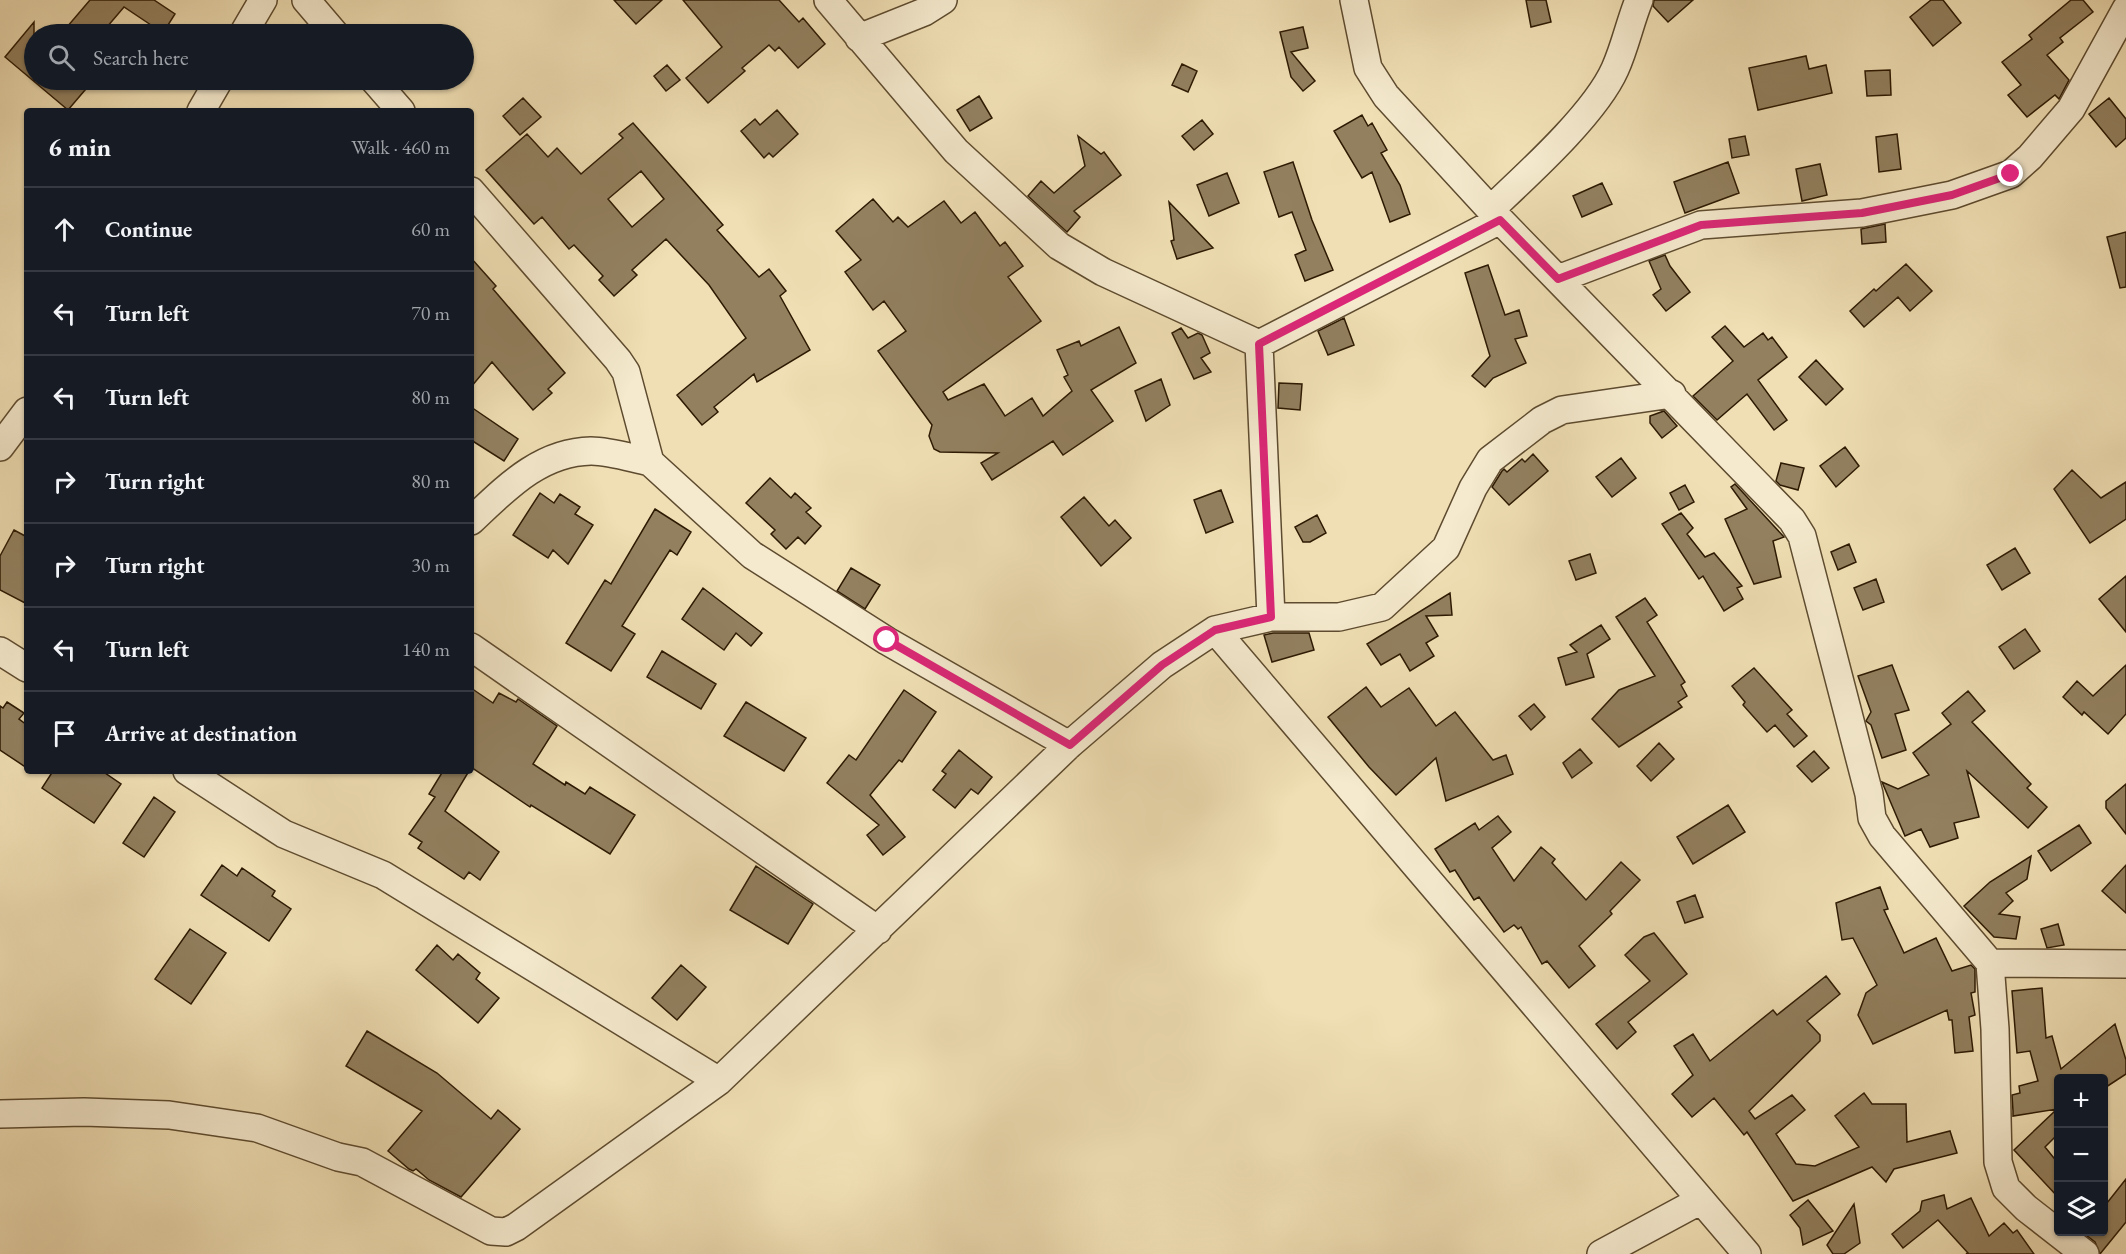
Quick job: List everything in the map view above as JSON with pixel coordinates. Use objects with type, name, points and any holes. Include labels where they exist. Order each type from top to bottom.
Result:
[{"type":"street","points":[[249,24],[262,0]]},
{"type":"street","points":[[306,0],[327,24]]},
{"type":"street","points":[[828,0],[956,151],[1059,246],[1103,272],[1259,344]]},
{"type":"street","points":[[859,38],[924,12],[943,0]]},
{"type":"street","points":[[1354,0],[1368,68],[1386,96],[1496,215],[1792,520],[1802,536],[1869,794],[1872,818],[1882,836],[1990,963],[1995,1029],[1998,1162],[2006,1188],[2026,1208],[2085,1254]]},
{"type":"street","points":[[1259,344],[1496,215],[1595,100],[1615,71],[1639,0]]},
{"type":"street","points":[[1558,279],[1701,225],[1862,213],[1952,195],[2011,174],[2030,157],[2071,109],[2126,9]]},
{"type":"street","points":[[203,108],[213,90]]},
{"type":"street","points":[[383,90],[399,108]]},
{"type":"street","points":[[474,194],[626,372],[650,462]]},
{"type":"street","points":[[1259,344],[1271,617]]},
{"type":"street","points":[[0,1114],[84,1112],[168,1114],[257,1128],[338,1157],[362,1162],[491,1231],[506,1232],[719,1081],[1070,745],[1162,665],[1215,630],[1271,617],[1339,617],[1382,607],[1408,586],[1446,548],[1473,488],[1490,460],[1542,420],[1562,410],[1672,394]]},
{"type":"street","points":[[0,447],[24,415]]},
{"type":"street","points":[[474,518],[513,480],[554,456],[592,451],[650,462],[752,555],[887,640],[1070,745]]},
{"type":"street","points":[[1215,630],[1747,1254]]},
{"type":"street","points":[[474,649],[878,930]]},
{"type":"street","points":[[0,651],[24,666]]},
{"type":"street","points":[[192,774],[284,834],[383,875],[719,1081]]},
{"type":"street","points":[[1990,963],[2126,964]]},
{"type":"street","points":[[1601,1254],[1701,1200]]},
{"type":"building","points":[[90,0],[154,0],[175,14],[169,24],[150,24],[124,7],[110,24],[70,24]]},
{"type":"building","points":[[614,0],[662,0],[636,24]]},
{"type":"building","points":[[683,0],[779,0],[799,22],[803,18],[825,44],[798,68],[779,47],[775,51],[769,45],[742,68],[745,71],[708,103],[686,78],[722,47]]},
{"type":"building","points":[[1526,0],[1546,0],[1551,22],[1531,27]]},
{"type":"building","points":[[1654,0],[1693,0],[1668,22],[1653,6]]},
{"type":"building","points":[[1931,0],[1943,0],[1961,23],[1933,46],[1910,17]]},
{"type":"building","points":[[2071,0],[2083,0],[2093,12],[2060,38],[2063,42],[2047,55],[2069,80],[2059,99],[2055,95],[2027,117],[2008,95],[2021,85],[2002,62],[2032,39],[2029,35]]},
{"type":"building","points":[[1303,27],[1308,48],[1291,52],[1315,81],[1303,91],[1291,77],[1280,32]]},
{"type":"building","points":[[24,34],[24,73],[5,57]]},
{"type":"building","points":[[1806,56],[1809,69],[1826,65],[1832,93],[1758,110],[1749,68]]},
{"type":"building","points":[[1182,64],[1197,71],[1188,92],[1172,85]]},
{"type":"building","points":[[667,65],[680,80],[666,91],[654,76]]},
{"type":"building","points":[[1890,70],[1891,95],[1867,96],[1865,71]]},
{"type":"building","points":[[44,90],[85,90],[70,108],[66,108]]},
{"type":"building","points":[[979,96],[992,118],[970,131],[957,110]]},
{"type":"building","points":[[523,98],[541,117],[520,135],[503,116]]},
{"type":"building","points":[[2109,98],[2126,119],[2126,138],[2116,147],[2089,114]]},
{"type":"building","points":[[777,110],[798,134],[773,157],[769,153],[764,158],[741,131],[755,119],[760,125]]},
{"type":"building","points":[[1362,115],[1368,126],[1372,123],[1387,150],[1381,153],[1400,185],[1410,214],[1390,222],[1372,172],[1362,178],[1334,131]]},
{"type":"building","points":[[1202,120],[1213,134],[1194,150],[1182,136]]},
{"type":"building","points":[[633,123],[723,225],[717,230],[759,277],[769,269],[786,291],[780,296],[810,350],[757,382],[754,374],[714,407],[718,412],[702,425],[677,395],[746,338],[709,285],[666,239],[632,270],[637,275],[614,296],[599,280],[603,276],[574,245],[569,249],[542,217],[534,224],[486,170],[527,134],[548,157],[557,148],[581,174],[623,138],[619,134]],"holes":[[[641,171],[664,199],[632,227],[608,199]]]},
{"type":"building","points":[[1897,134],[1901,169],[1879,172],[1876,137]]},
{"type":"building","points":[[1078,136],[1101,154],[1104,152],[1121,175],[1074,211],[1080,217],[1067,232],[1028,196],[1041,181],[1054,193],[1085,166]]},
{"type":"building","points":[[1745,136],[1749,155],[1732,158],[1729,139]]},
{"type":"building","points":[[1293,162],[1312,220],[1333,270],[1305,281],[1295,255],[1306,250],[1292,212],[1279,217],[1264,172]]},
{"type":"building","points":[[1728,162],[1739,193],[1685,213],[1674,182]]},
{"type":"building","points":[[1820,164],[1827,195],[1802,201],[1796,169]]},
{"type":"building","points":[[1227,173],[1239,203],[1209,216],[1197,185]]},
{"type":"building","points":[[1602,183],[1612,204],[1582,217],[1573,196]]},
{"type":"building","points":[[873,199],[893,222],[898,217],[908,227],[944,201],[961,223],[975,212],[1000,246],[1005,242],[1023,266],[1008,277],[1041,321],[943,392],[948,400],[984,384],[1005,416],[1032,398],[1043,416],[1072,391],[1064,377],[1068,375],[1057,350],[1079,341],[1081,346],[1119,327],[1136,363],[1091,390],[1113,421],[1063,455],[1053,441],[992,480],[981,463],[998,453],[940,452],[934,449],[929,436],[932,425],[878,351],[906,331],[884,301],[873,310],[845,272],[861,260],[836,231]]},
{"type":"building","points":[[1169,202],[1213,248],[1177,259],[1171,241],[1174,240]]},
{"type":"building","points":[[1885,224],[1886,242],[1862,244],[1861,229]]},
{"type":"building","points":[[2126,232],[2126,287],[2120,288],[2107,237]]},
{"type":"building","points":[[1665,255],[1670,266],[1690,292],[1666,311],[1653,295],[1661,289],[1649,261]]},
{"type":"building","points":[[474,261],[496,286],[493,289],[565,373],[548,389],[552,393],[533,410],[492,362],[474,383]]},
{"type":"building","points":[[1906,264],[1932,291],[1910,311],[1898,297],[1864,327],[1850,311]]},
{"type":"building","points":[[1488,265],[1505,315],[1519,310],[1527,336],[1515,339],[1526,363],[1493,378],[1485,387],[1472,376],[1490,356],[1465,273]]},
{"type":"building","points":[[1344,318],[1354,345],[1328,355],[1318,331]]},
{"type":"building","points":[[1725,326],[1744,347],[1763,333],[1768,340],[1772,337],[1787,357],[1758,380],[1787,420],[1774,430],[1747,394],[1717,420],[1693,396],[1733,361],[1712,337]]},
{"type":"building","points":[[1181,328],[1188,338],[1198,333],[1202,335],[1210,353],[1201,358],[1211,372],[1194,379],[1172,333]]},
{"type":"building","points":[[1816,360],[1843,389],[1826,405],[1799,377]]},
{"type":"building","points":[[1161,379],[1170,405],[1146,421],[1135,391]]},
{"type":"building","points":[[1279,383],[1302,384],[1300,410],[1278,408]]},
{"type":"building","points":[[474,409],[518,439],[504,461],[474,442]]},
{"type":"building","points":[[1664,411],[1677,426],[1662,438],[1650,423],[1650,416]]},
{"type":"building","points":[[1845,447],[1859,466],[1836,487],[1820,466]]},
{"type":"building","points":[[1533,454],[1548,471],[1509,505],[1492,487],[1504,469],[1507,472],[1522,459],[1525,462]]},
{"type":"building","points":[[1621,458],[1636,478],[1612,497],[1596,477]]},
{"type":"building","points":[[1781,463],[1804,468],[1798,490],[1780,485],[1776,481]]},
{"type":"building","points":[[2072,470],[2101,498],[2126,482],[2126,519],[2090,543],[2054,489]]},
{"type":"building","points":[[770,478],[791,498],[795,493],[811,508],[806,512],[821,526],[805,544],[798,537],[786,549],[771,534],[775,530],[746,503]]},
{"type":"building","points":[[1735,484],[1784,537],[1773,541],[1781,577],[1754,584],[1725,519],[1747,509],[1731,487]]},
{"type":"building","points":[[1685,485],[1694,502],[1679,510],[1670,493]]},
{"type":"building","points":[[1221,490],[1233,522],[1206,533],[1194,500]]},
{"type":"building","points":[[540,493],[554,503],[560,494],[580,507],[575,514],[593,525],[568,564],[553,550],[548,558],[513,535]]},
{"type":"building","points":[[1084,497],[1109,526],[1115,520],[1131,538],[1101,566],[1061,517]]},
{"type":"building","points":[[655,509],[691,532],[677,555],[670,550],[622,626],[635,634],[611,671],[566,643],[605,580],[611,584]]},
{"type":"building","points":[[1681,513],[1693,528],[1687,534],[1705,557],[1714,553],[1742,586],[1737,588],[1743,599],[1724,611],[1703,576],[1699,579],[1662,524]]},
{"type":"building","points":[[1317,515],[1326,533],[1310,542],[1303,542],[1295,527]]},
{"type":"building","points":[[14,530],[24,535],[24,602],[0,590],[0,556]]},
{"type":"building","points":[[1849,544],[1856,562],[1838,570],[1831,552]]},
{"type":"building","points":[[2015,548],[2030,573],[2002,590],[1987,565]]},
{"type":"building","points":[[1590,554],[1596,573],[1576,580],[1569,561]]},
{"type":"building","points":[[851,568],[880,585],[865,609],[837,591]]},
{"type":"building","points":[[2126,576],[2126,632],[2099,599]]},
{"type":"building","points":[[1876,579],[1884,602],[1863,610],[1854,588]]},
{"type":"building","points":[[703,588],[762,633],[751,646],[736,633],[724,650],[682,619]]},
{"type":"building","points":[[1450,593],[1452,615],[1426,616],[1438,636],[1426,643],[1434,656],[1410,671],[1400,654],[1381,665],[1367,644]]},
{"type":"building","points":[[1645,598],[1657,615],[1647,622],[1685,682],[1681,685],[1687,696],[1678,702],[1682,707],[1619,747],[1592,719],[1619,690],[1655,676],[1616,617]]},
{"type":"building","points":[[1601,625],[1610,639],[1587,654],[1594,677],[1566,685],[1558,658],[1577,652],[1570,645]]},
{"type":"building","points":[[2025,629],[2040,651],[2014,669],[1999,647]]},
{"type":"building","points":[[1309,633],[1314,650],[1272,662],[1264,635]]},
{"type":"building","points":[[662,651],[716,684],[701,709],[647,677]]},
{"type":"building","points":[[1892,665],[1909,710],[1895,714],[1906,750],[1882,758],[1871,725],[1866,721],[1871,712],[1858,676]]},
{"type":"building","points":[[2126,665],[2126,714],[2108,734],[2084,712],[2082,715],[2063,697],[2077,681],[2093,696]]},
{"type":"building","points":[[1754,668],[1792,710],[1787,714],[1807,736],[1794,747],[1775,725],[1767,732],[1743,705],[1745,702],[1732,686]]},
{"type":"building","points":[[1366,687],[1381,707],[1409,688],[1436,726],[1455,712],[1493,760],[1506,755],[1513,774],[1446,801],[1436,758],[1396,795],[1369,767],[1328,717]]},
{"type":"building","points":[[474,690],[493,703],[499,693],[516,702],[518,699],[557,726],[533,764],[565,785],[566,782],[585,794],[590,787],[635,815],[610,854],[531,805],[530,807],[474,769]]},
{"type":"building","points":[[904,690],[936,712],[902,762],[899,760],[870,795],[905,837],[883,855],[867,835],[879,825],[827,783],[849,755],[856,760]]},
{"type":"building","points":[[1968,691],[1985,711],[1972,722],[2031,784],[2027,788],[2047,807],[2028,828],[1967,771],[1979,817],[1954,823],[1958,838],[1930,847],[1921,829],[1905,836],[1882,782],[1898,789],[1929,775],[1913,753],[1951,724],[1942,713]]},
{"type":"building","points":[[7,702],[24,713],[19,719],[24,723],[24,766],[0,750],[0,706],[3,708]]},
{"type":"building","points":[[746,702],[806,738],[784,771],[724,736]]},
{"type":"building","points":[[1534,704],[1545,717],[1531,730],[1519,716]]},
{"type":"building","points":[[1659,743],[1674,759],[1651,781],[1637,766]]},
{"type":"building","points":[[1580,749],[1592,763],[1572,778],[1563,763]]},
{"type":"building","points":[[959,750],[992,777],[978,794],[971,789],[955,808],[933,790],[946,774],[942,771]]},
{"type":"building","points":[[1814,751],[1829,768],[1812,782],[1797,766]]},
{"type":"building","points":[[51,774],[106,774],[121,784],[94,823],[42,788]]},
{"type":"building","points":[[441,774],[467,774],[445,811],[499,852],[480,880],[469,872],[464,879],[418,848],[422,842],[409,834],[435,797],[429,794]]},
{"type":"building","points":[[2126,784],[2126,834],[2106,808],[2106,801]]},
{"type":"building","points":[[154,797],[175,812],[144,857],[123,843]]},
{"type":"building","points":[[1728,805],[1745,832],[1693,864],[1677,837]]},
{"type":"building","points":[[1498,816],[1511,832],[1492,848],[1514,881],[1541,847],[1555,859],[1552,863],[1586,900],[1621,862],[1640,880],[1610,911],[1612,914],[1579,946],[1595,966],[1569,988],[1547,961],[1542,964],[1521,927],[1518,929],[1514,925],[1504,932],[1479,897],[1474,900],[1455,870],[1450,872],[1435,849],[1475,823],[1479,830]]},
{"type":"building","points":[[2079,825],[2091,843],[2051,871],[2038,851]]},
{"type":"building","points":[[2031,856],[2027,879],[2006,893],[2013,901],[1999,914],[2020,917],[2016,939],[1994,937],[1964,906],[1990,882]]},
{"type":"building","points":[[222,865],[237,876],[242,868],[275,891],[272,896],[291,909],[269,941],[201,895]]},
{"type":"building","points":[[2126,865],[2126,913],[2102,891]]},
{"type":"building","points":[[756,866],[813,904],[788,944],[730,910]]},
{"type":"building","points":[[1880,887],[1888,909],[1884,910],[1904,953],[1936,938],[1952,971],[1971,965],[1975,969],[1975,992],[1971,993],[1975,1015],[1969,1017],[1973,1051],[1955,1053],[1952,1020],[1949,1020],[1947,1010],[1873,1044],[1858,1015],[1866,993],[1877,985],[1853,938],[1842,940],[1836,903]]},
{"type":"building","points":[[1695,895],[1703,917],[1685,923],[1677,902]]},
{"type":"building","points":[[2058,924],[2064,945],[2047,948],[2041,929]]},
{"type":"building","points":[[190,929],[226,953],[191,1004],[155,979]]},
{"type":"building","points":[[1654,933],[1687,974],[1628,1022],[1636,1032],[1617,1049],[1596,1024],[1650,981],[1625,955],[1644,937]]},
{"type":"building","points":[[437,945],[453,960],[458,954],[480,973],[476,979],[499,998],[478,1023],[416,970]]},
{"type":"building","points":[[681,965],[706,987],[677,1020],[652,998]]},
{"type":"building","points":[[1826,976],[1840,994],[1807,1021],[1820,1035],[1820,1041],[1749,1111],[1755,1119],[1792,1095],[1805,1110],[1776,1134],[1796,1164],[1815,1166],[1859,1147],[1835,1116],[1864,1093],[1872,1104],[1906,1104],[1907,1142],[1950,1131],[1957,1153],[1894,1169],[1886,1182],[1872,1167],[1793,1201],[1747,1132],[1744,1135],[1714,1098],[1692,1117],[1672,1094],[1693,1075],[1674,1046],[1693,1034],[1710,1061],[1773,1010],[1777,1015]]},
{"type":"building","points":[[2042,988],[2046,1038],[2052,1036],[2061,1069],[2115,1024],[2126,1060],[2126,1074],[2108,1086],[2108,1074],[2054,1074],[2054,1109],[2013,1116],[2012,1095],[2020,1093],[2019,1086],[2038,1081],[2030,1051],[2017,1053],[2012,991]]},
{"type":"building","points":[[367,1031],[437,1073],[491,1119],[498,1110],[520,1129],[461,1197],[429,1180],[416,1169],[413,1171],[409,1169],[388,1151],[422,1111],[346,1066]]},
{"type":"building","points":[[2054,1112],[2054,1138],[2045,1147],[2054,1158],[2054,1193],[2014,1150]]},
{"type":"building","points":[[2126,1179],[2126,1222],[2100,1254],[2095,1242],[2087,1236],[2108,1236],[2108,1202]]},
{"type":"building","points":[[1944,1195],[1947,1209],[1971,1198],[1989,1236],[2004,1223],[2013,1233],[2017,1230],[2034,1254],[1966,1254],[1968,1253],[1938,1220],[1903,1248],[1892,1234],[1920,1211],[1922,1201]]},
{"type":"building","points":[[1808,1200],[1833,1231],[1803,1245],[1800,1228],[1790,1215]]},
{"type":"building","points":[[1854,1204],[1860,1243],[1844,1254],[1833,1254],[1827,1245]]},
{"type":"route","points":[[887,640],[1070,745],[1162,665],[1215,630],[1271,617],[1259,344],[1500,220],[1558,279],[1701,225],[1862,213],[1952,195],[2011,174]]}]
